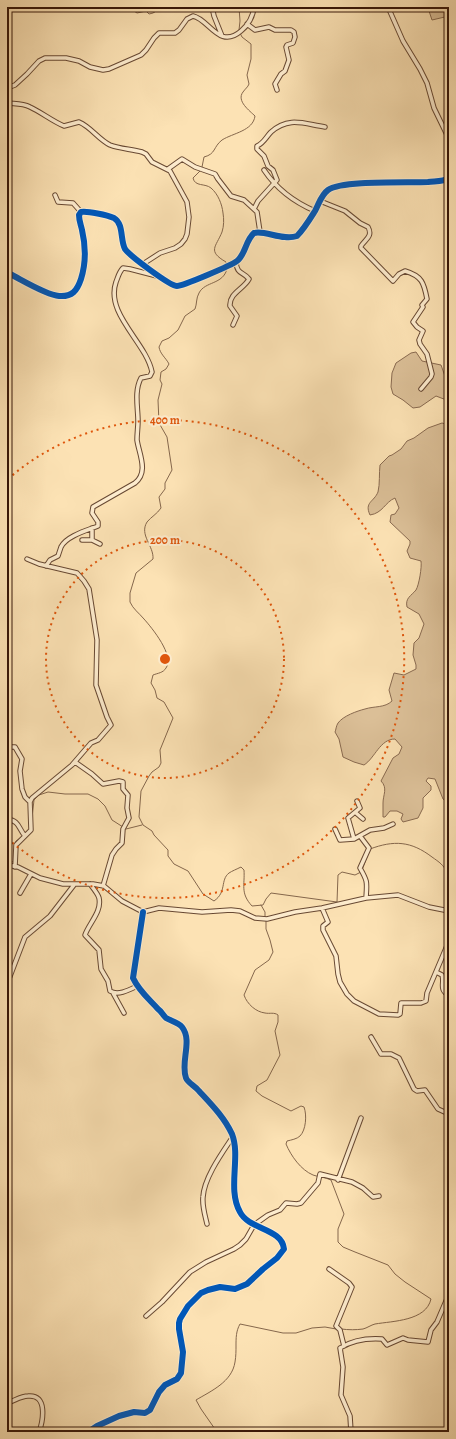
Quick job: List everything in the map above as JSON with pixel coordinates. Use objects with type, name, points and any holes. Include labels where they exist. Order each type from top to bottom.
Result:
[{"type":"street","points":[[212,7],[222,36]]},
{"type":"street","points":[[7,88],[15,85],[28,74],[39,61],[45,58],[66,58],[103,70],[122,64],[140,55],[146,50],[159,33],[175,33],[187,19],[193,16],[198,17],[216,34],[222,36],[236,36],[247,24],[253,14],[254,7]]},
{"type":"street","points":[[388,7],[403,41],[427,83],[434,108],[449,139]]},
{"type":"street","points":[[247,24],[255,30],[269,28],[275,30],[291,30],[294,32],[295,37],[293,43],[287,44],[286,47],[289,60],[285,71],[281,74],[275,84],[277,90]]},
{"type":"street","points":[[7,102],[30,107],[64,126],[79,122],[87,126],[97,136],[110,144],[142,152],[146,154],[152,162],[168,169],[173,175],[188,206],[189,217],[187,234],[181,244],[175,248],[160,253],[143,264]]},
{"type":"street","points":[[254,209],[258,201],[277,180],[274,171],[268,166],[264,156],[257,146],[262,143],[276,128],[287,124],[299,122],[325,127]]},
{"type":"street","points":[[168,169],[182,159],[195,167],[216,174],[230,196],[244,200],[258,214],[260,232]]},
{"type":"street","points":[[264,170],[273,182],[295,201],[315,211]]},
{"type":"street","points":[[81,212],[87,211],[114,218],[120,225],[125,249],[160,277],[172,285],[177,286],[186,284],[236,262],[244,252],[252,234],[256,232],[295,237],[300,234],[320,201],[327,191],[332,188],[343,185],[441,181],[449,178]]},
{"type":"street","points":[[55,195],[58,202],[73,203],[81,212]]},
{"type":"street","points":[[320,201],[345,211],[360,223],[368,227],[370,233],[369,237],[361,248],[393,281],[399,274],[405,271],[412,273],[424,283],[427,299],[413,322],[423,331],[419,340],[420,344],[428,354],[432,374],[420,389]]},
{"type":"street","points":[[7,274],[58,296],[74,293],[81,279],[86,258],[78,215],[81,212]]},
{"type":"street","points":[[233,325],[237,316],[230,306],[231,300],[235,293],[248,282],[249,279],[247,276],[240,273],[236,268],[236,262]]},
{"type":"street","points":[[46,566],[50,560],[58,556],[62,546],[68,540],[98,524],[92,513],[93,507],[135,483],[139,480],[142,473],[137,440],[137,389],[140,378],[150,376],[152,373],[143,351],[118,310],[114,288],[120,271],[123,268],[160,277]]},
{"type":"street","points":[[92,528],[92,540]]},
{"type":"street","points":[[82,540],[92,540],[100,544]]},
{"type":"street","points":[[15,866],[16,845],[30,831],[30,802],[32,798],[75,762],[90,744],[98,740],[111,724],[107,718],[96,685],[97,640],[89,589],[77,573],[46,566],[27,559]]},
{"type":"street","points":[[7,746],[16,747],[22,757],[20,771],[22,789],[25,797],[30,802]]},
{"type":"street","points":[[75,762],[103,784],[119,781],[122,782],[123,790],[128,795],[127,808],[129,818],[122,831],[122,843],[116,849],[110,860],[103,886]]},
{"type":"street","points":[[354,838],[348,818],[361,808],[357,801]]},
{"type":"street","points":[[356,813],[363,819]]},
{"type":"street","points":[[7,820],[16,821],[25,836]]},
{"type":"street","points":[[335,829],[339,840],[354,838],[370,830],[384,828],[393,824]]},
{"type":"street","points":[[360,836],[369,848],[361,870],[366,876],[367,881],[366,898]]},
{"type":"street","points":[[7,866],[15,866],[44,879],[63,884],[90,884],[103,886],[108,888],[122,901],[143,912],[159,908],[179,908],[198,912],[231,910],[240,911],[260,919],[267,919],[366,898],[400,896],[428,907],[449,911]]},
{"type":"street","points":[[20,893],[31,874]]},
{"type":"street","points":[[90,884],[99,897],[99,902],[95,916],[85,935],[99,950],[101,969],[108,981],[110,991],[113,993],[124,1013]]},
{"type":"street","points":[[7,984],[25,937],[50,916],[74,885]]},
{"type":"street","points":[[322,908],[328,921],[323,925],[323,930],[336,956],[340,982],[347,994],[359,1004],[379,1014],[398,1016],[400,1014],[401,1004],[421,1003],[426,1001],[427,993],[449,941]]},
{"type":"street","points":[[88,1432],[92,1428],[119,1416],[134,1412],[147,1412],[152,1408],[162,1388],[179,1377],[184,1358],[179,1323],[180,1319],[193,1300],[201,1293],[216,1288],[223,1287],[235,1290],[243,1287],[281,1255],[284,1250],[284,1243],[282,1240],[254,1225],[242,1216],[234,1194],[235,1162],[232,1134],[219,1113],[186,1078],[186,1038],[183,1028],[166,1017],[137,986],[133,978],[132,975],[143,912]]},
{"type":"street","points":[[436,972],[442,974],[444,977],[443,989],[449,996]]},
{"type":"street","points":[[113,993],[124,992],[137,986]]},
{"type":"street","points":[[371,1038],[381,1054],[392,1054],[399,1058],[414,1089],[425,1090],[438,1109],[449,1114]]},
{"type":"street","points":[[338,1180],[361,1118]]},
{"type":"street","points":[[207,1224],[202,1197],[204,1187],[232,1138]]},
{"type":"street","points":[[146,1316],[162,1302],[190,1272],[240,1245],[246,1239],[254,1225],[268,1215],[280,1210],[286,1203],[301,1203],[318,1183],[320,1174],[338,1180],[352,1182],[373,1197],[379,1196]]},
{"type":"street","points":[[329,1269],[349,1283],[352,1287],[336,1325],[340,1330],[344,1346]]},
{"type":"street","points":[[351,1432],[350,1416],[340,1395],[343,1359],[339,1349],[357,1340],[369,1339],[382,1339],[386,1345],[403,1338],[427,1342],[430,1332],[437,1322],[446,1301],[449,1298]]},
{"type":"street","points":[[7,1403],[27,1396],[38,1400],[43,1410],[39,1432]]},
{"type":"shaded area","points":[[431,7],[449,7],[449,16],[432,20],[429,11]]},
{"type":"shaded area","points":[[416,352],[422,361],[441,365],[446,379],[449,381],[449,401],[436,396],[420,407],[413,408],[393,394],[391,387],[392,373],[396,363],[411,353]]},
{"type":"shaded area","points":[[442,423],[449,425],[449,804],[443,799],[435,779],[428,778],[426,781],[431,786],[431,790],[423,798],[423,808],[418,818],[403,822],[401,819],[403,814],[397,811],[390,811],[385,817],[383,817],[385,789],[381,781],[393,758],[399,754],[402,747],[395,739],[385,742],[364,765],[343,757],[339,739],[335,732],[340,720],[354,712],[383,706],[392,701],[389,690],[394,673],[404,675],[416,669],[413,655],[414,643],[419,638],[424,624],[419,614],[407,607],[407,601],[417,588],[421,571],[421,561],[410,558],[407,551],[410,541],[390,522],[391,515],[395,514],[399,508],[395,498],[374,514],[370,515],[368,507],[378,492],[380,465],[389,456],[401,449],[407,441],[428,428]]},
{"type":"waterway","points":[[128,7],[137,13],[146,11],[149,14],[163,7]]},
{"type":"waterway","points":[[239,7],[239,30]]},
{"type":"waterway","points":[[202,167],[204,157],[211,154],[222,140],[251,125],[255,116],[244,106],[241,99],[241,95],[249,84],[247,75],[251,59],[251,44],[242,37],[240,33]]},
{"type":"waterway","points":[[201,170],[193,178],[194,181],[198,184],[211,188],[218,196],[222,206],[224,218],[223,227],[215,248],[215,252],[226,262],[227,266]]},
{"type":"waterway","points":[[227,269],[222,278],[202,289],[198,295],[195,309],[185,316],[178,330],[169,338],[162,341],[159,347],[169,364],[166,369],[161,372],[160,380],[162,384],[158,400],[159,423],[167,437],[172,470],[165,483],[165,489],[159,497],[161,508],[147,522],[145,527],[146,536],[153,554],[153,559],[136,573],[130,593],[130,602],[134,609],[152,629],[165,650],[168,663],[166,668],[162,672],[153,675],[151,683],[157,698],[164,702],[173,718],[160,750],[161,763],[159,767],[149,776],[141,791],[139,817],[143,825],[152,831],[168,850],[168,856],[174,864],[188,871],[203,894],[214,901],[221,894],[226,876],[230,872],[241,867],[244,870],[244,893],[252,906],[263,905],[271,893],[337,902],[338,875],[342,872],[355,875],[361,872]]},
{"type":"waterway","points":[[32,818],[34,800],[39,795],[48,792],[88,794],[98,799],[105,806],[112,820],[123,827]]},
{"type":"waterway","points":[[126,829],[142,825]]},
{"type":"waterway","points":[[15,844],[19,839]]},
{"type":"waterway","points":[[370,849],[395,843],[409,845],[437,860],[449,874]]},
{"type":"waterway","points":[[362,870],[368,854]]},
{"type":"waterway","points":[[8,864],[14,861]]},
{"type":"waterway","points":[[261,905],[265,912],[265,917]]},
{"type":"waterway","points":[[266,920],[266,929],[273,952],[269,960],[255,970],[244,995],[247,1001],[255,1009],[278,1015],[278,1022],[275,1031],[280,1055],[267,1080],[257,1086],[256,1091],[262,1096],[291,1111],[301,1106],[304,1107],[304,1130],[300,1136],[287,1141],[286,1144],[294,1158],[304,1170],[313,1175],[331,1180],[344,1214],[338,1229],[338,1242],[343,1247],[388,1265],[395,1274],[405,1282],[431,1299],[423,1312],[408,1319],[375,1324],[363,1329],[341,1329]]},
{"type":"waterway","points":[[217,1432],[196,1400],[220,1385],[230,1375],[235,1362],[236,1335],[240,1324],[283,1333],[296,1333],[312,1328],[325,1327],[336,1329]]},
{"type":"cycle path","points":[[7,275],[10,274],[54,295],[64,296],[71,294],[78,287],[85,261],[84,243],[79,215],[81,212],[88,212],[114,218],[121,228],[125,249],[150,270],[177,286],[188,283],[237,261],[254,233],[258,232],[286,237],[297,236],[315,211],[324,194],[328,190],[335,187],[361,183],[442,181],[449,178]]},
{"type":"cycle path","points":[[88,1432],[97,1426],[119,1416],[134,1412],[145,1413],[150,1410],[159,1392],[165,1385],[177,1379],[181,1373],[183,1352],[179,1323],[188,1306],[201,1293],[208,1290],[220,1287],[235,1289],[247,1284],[277,1258],[284,1249],[282,1242],[278,1237],[250,1222],[244,1218],[240,1212],[236,1203],[234,1183],[235,1153],[232,1134],[217,1111],[186,1078],[184,1065],[187,1045],[185,1033],[182,1027],[166,1018],[135,983],[133,978],[143,912]]}]
